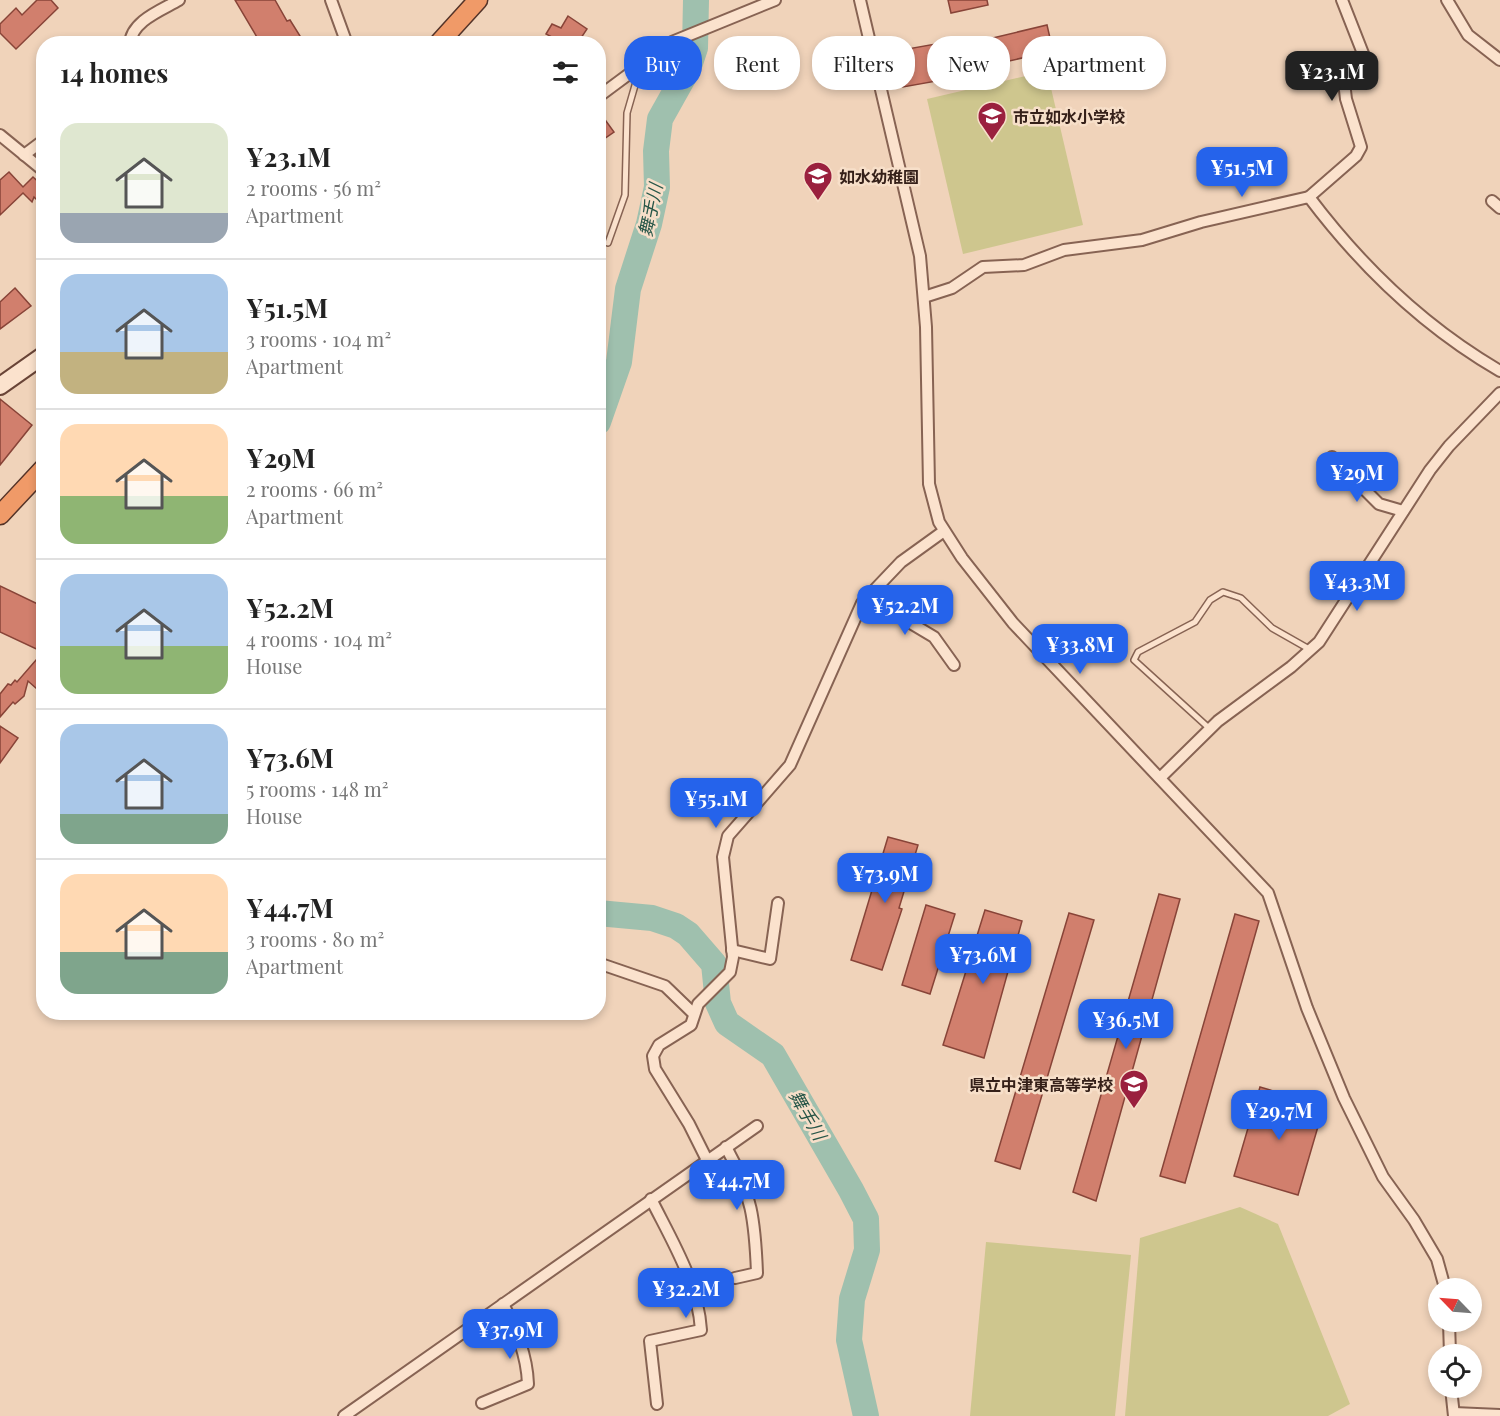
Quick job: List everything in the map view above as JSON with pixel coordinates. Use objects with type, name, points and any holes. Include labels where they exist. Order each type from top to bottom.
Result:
[{"type":"highway","points":[[445,36],[478,0]]},
{"type":"highway","points":[[0,515],[36,477]]},
{"type":"main road","points":[[0,386],[36,361]]},
{"type":"street","points":[[131,36],[139,24],[179,0]]},
{"type":"street","points":[[331,0],[344,36]]},
{"type":"street","points":[[685,36],[776,0]]},
{"type":"street","points":[[860,0],[917,236],[924,297],[929,484],[935,513],[944,531],[1001,609],[1268,893],[1307,1008],[1344,1098],[1383,1178],[1414,1220],[1437,1259],[1442,1278]]},
{"type":"street","points":[[924,297],[952,288],[982,267],[1024,265],[1073,248],[1142,240],[1201,222],[1309,197],[1356,156],[1361,147],[1344,82],[1363,63],[1364,56],[1342,0]]},
{"type":"street","points":[[1447,0],[1468,35],[1500,60]]},
{"type":"street","points":[[606,91],[624,78]]},
{"type":"street","points":[[0,135],[36,165]]},
{"type":"street","points":[[24,155],[36,146]]},
{"type":"street","points":[[1309,197],[1340,238],[1407,303],[1452,341],[1500,371]]},
{"type":"street","points":[[1160,778],[1210,729],[1310,650],[1340,612],[1403,511],[1449,446],[1500,393]]},
{"type":"street","points":[[1332,457],[1378,504],[1403,511]]},
{"type":"street","points":[[707,1160],[690,1124],[653,1062],[659,1045],[687,1029],[693,1020],[698,1004],[730,972],[732,950],[723,857],[728,836],[790,765],[867,597],[901,562],[944,531]]},
{"type":"street","points":[[867,597],[934,637],[954,665]]},
{"type":"street","points":[[732,950],[770,958],[778,903]]},
{"type":"street","points":[[606,966],[665,986],[694,1014]]},
{"type":"street","points":[[344,1416],[757,1126]]},
{"type":"street","points":[[726,1147],[744,1179],[756,1227],[757,1274],[735,1278]]},
{"type":"street","points":[[651,1199],[684,1265],[699,1308],[701,1330],[650,1341],[657,1404]]},
{"type":"street","points":[[482,1403],[528,1384],[527,1367],[516,1329],[503,1304]]},
{"type":"street","points":[[1452,1398],[1454,1415],[1500,1415]]},
{"type":"lane","points":[[608,243],[625,195],[627,113],[633,90]]},
{"type":"lane","points":[[1210,729],[1168,688],[1137,665],[1134,660],[1138,652],[1196,622],[1212,597],[1223,592],[1241,597],[1272,628],[1310,650]]},
{"type":"shaded area","points":[[1022,77],[1022,90],[1051,90],[1083,225],[963,254],[927,99],[966,90],[1010,90],[1010,80]]},
{"type":"shaded area","points":[[1240,1207],[1278,1224],[1350,1404],[1328,1416],[1125,1416],[1140,1238]]},
{"type":"shaded area","points":[[986,1242],[1131,1255],[1115,1416],[970,1416]]},
{"type":"building","points":[[37,0],[51,0],[58,8],[16,49],[0,33],[0,24],[16,8],[22,15]]},
{"type":"building","points":[[235,0],[275,0],[287,21],[290,20],[300,36],[256,36]]},
{"type":"building","points":[[948,0],[987,0],[988,5],[951,13]]},
{"type":"building","points":[[568,16],[587,29],[582,36],[546,34],[552,24],[561,28]]},
{"type":"building","points":[[1047,25],[1050,36],[1022,36],[1022,58],[1010,61],[1010,36],[1001,36]]},
{"type":"building","points":[[927,45],[927,83],[915,85],[915,48]]},
{"type":"building","points":[[606,121],[614,132],[606,138]]},
{"type":"building","points":[[9,172],[23,187],[33,177],[36,180],[36,199],[34,197],[32,202],[23,193],[0,215],[0,180]]},
{"type":"building","points":[[15,288],[31,306],[0,329],[0,302]]},
{"type":"building","points":[[0,399],[32,425],[0,465]]},
{"type":"building","points":[[0,586],[36,603],[36,649],[0,632]]},
{"type":"building","points":[[36,660],[36,688],[28,681],[24,696],[15,704],[13,702],[0,717],[0,694],[8,684],[11,685],[15,680],[17,682]]},
{"type":"building","points":[[0,726],[18,738],[0,763]]},
{"type":"building","points":[[888,837],[918,845],[899,908],[902,909],[882,970],[851,960]]},
{"type":"building","points":[[1159,894],[1180,899],[1096,1201],[1073,1192]]},
{"type":"building","points":[[926,905],[955,914],[930,994],[902,985]]},
{"type":"building","points":[[985,910],[1022,921],[984,1058],[943,1045]]},
{"type":"building","points":[[1069,913],[1094,920],[1020,1169],[995,1161]]},
{"type":"building","points":[[1235,914],[1259,921],[1185,1183],[1160,1176]]},
{"type":"building","points":[[1260,1087],[1324,1106],[1298,1195],[1234,1176]]},
{"type":"waterway","name":"舞手川","points":[[606,399],[619,362],[628,289],[649,224],[657,187],[656,151],[660,119],[688,69],[695,48],[696,0]]},
{"type":"waterway","name":"舞手川","points":[[606,914],[652,918],[676,926],[688,934],[714,964],[718,1003],[727,1023],[773,1055],[851,1190],[866,1219],[867,1250],[852,1299],[849,1340],[866,1416]]},
{"type":"place","name":"市立如水小学校","points":[[992,142]]},
{"type":"place","name":"如水幼稚園","points":[[818,202]]},
{"type":"place","name":"県立中津東高等学校","points":[[1134,1110]]}]
